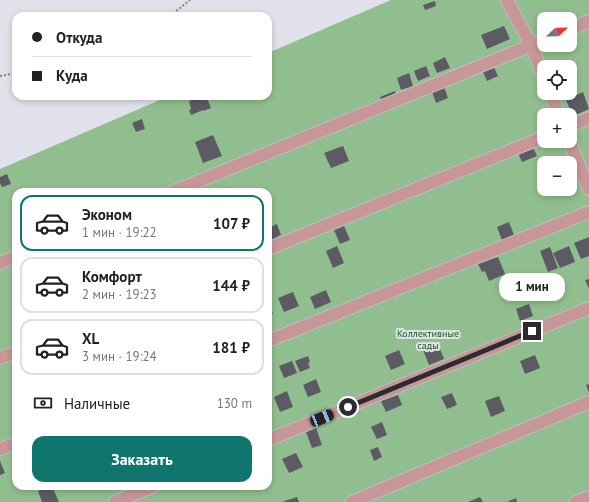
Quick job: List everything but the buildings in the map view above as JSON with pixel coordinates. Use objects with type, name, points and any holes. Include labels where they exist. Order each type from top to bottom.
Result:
[{"type":"street","points":[[507,0],[531,45],[537,60]]},
{"type":"street","points":[[577,26],[589,21]]},
{"type":"street","points":[[182,188],[537,43]]},
{"type":"street","points":[[577,123],[589,118]]},
{"type":"street","points":[[272,247],[537,140]]},
{"type":"street","points":[[572,148],[589,189]]},
{"type":"street","points":[[272,339],[589,212]]},
{"type":"street","points":[[0,262],[12,258]]},
{"type":"street","points":[[272,438],[589,308]]},
{"type":"street","points":[[0,358],[12,354]]},
{"type":"street","points":[[352,502],[589,402]]},
{"type":"street","points":[[0,449],[12,444]]},
{"type":"street","points":[[115,502],[144,490]]},
{"type":"street","points":[[576,502],[589,496]]},
{"type":"path","points":[[175,12],[190,0]]},
{"type":"path","points":[[0,76],[12,74]]},
{"type":"green space","name":"Коллективные сады","points":[[391,0],[589,0],[589,502],[0,502],[0,169],[160,100],[272,100],[272,51]]},
{"type":"route","points":[[348,407],[532,331]]}]
